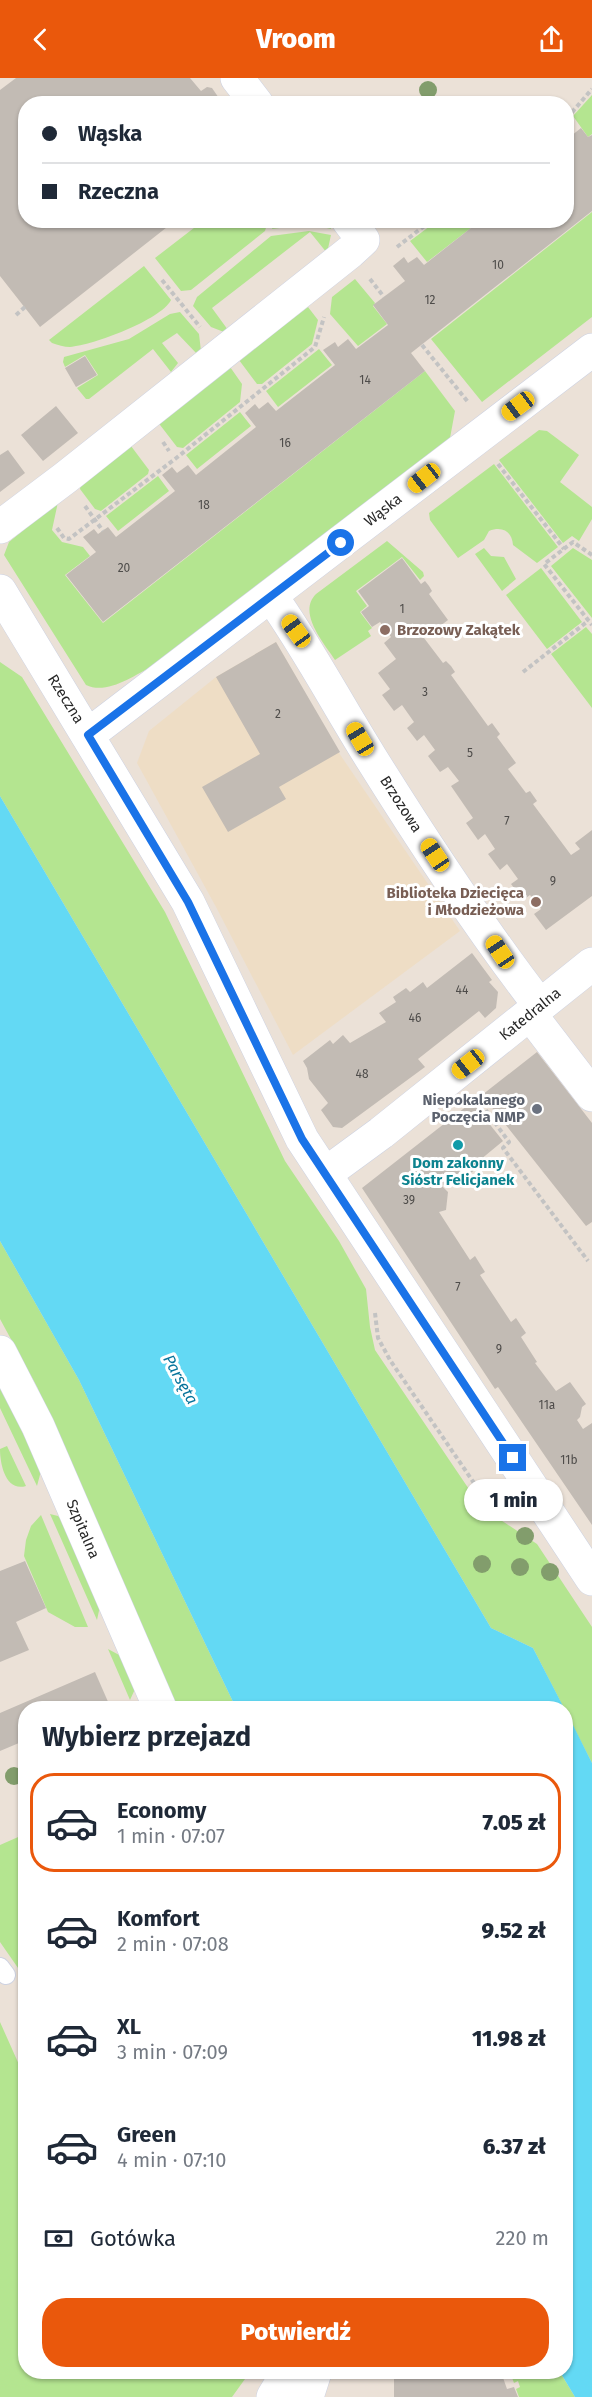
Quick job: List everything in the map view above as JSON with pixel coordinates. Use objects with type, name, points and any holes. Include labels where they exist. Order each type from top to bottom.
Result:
[{"type":"street","points":[[237,78],[251,96]]},
{"type":"street","points":[[0,527],[367,238]]},
{"type":"street","name":"Wąska","points":[[88,735],[592,351]]},
{"type":"street","name":"Rzeczna","points":[[0,591],[188,902],[302,1139],[591,1575]]},
{"type":"street","name":"Brzozowa","points":[[271,596],[296,631],[402,807],[592,1095]]},
{"type":"street","name":"Katedralna","points":[[325,1174],[381,1133],[592,964]]},
{"type":"street","name":"Szpitalna","points":[[0,1352],[38,1426],[157,1701]]},
{"type":"street","points":[[273,2397],[284,2379]]},
{"type":"street","points":[[307,2397],[313,2379]]},
{"type":"path","points":[[574,110],[592,89]]},
{"type":"path","points":[[367,238],[403,228]]},
{"type":"path","points":[[365,272],[384,297]]},
{"type":"path","points":[[162,280],[222,353]]},
{"type":"path","points":[[65,478],[57,529],[64,538],[69,539],[315,346],[326,306]]},
{"type":"path","points":[[16,315],[25,308]]},
{"type":"path","points":[[422,345],[470,404]]},
{"type":"path","points":[[163,442],[169,451]]},
{"type":"path","points":[[492,456],[564,549]]},
{"type":"path","points":[[90,513],[103,531]]},
{"type":"path","points":[[592,555],[573,542],[544,564],[592,625]]},
{"type":"path","points":[[523,672],[588,621]]},
{"type":"path","points":[[473,1092],[509,1142],[503,1148],[588,1261]]},
{"type":"shaded area","points":[[276,642],[339,753],[460,931],[293,1055],[216,907],[137,763],[149,731],[216,677]]},
{"type":"green space","points":[[592,95],[592,134],[588,137],[574,115]]},
{"type":"green space","points":[[592,212],[592,317],[482,402],[431,339]]},
{"type":"green space","points":[[194,228],[266,228],[191,290],[181,291],[155,258]]},
{"type":"green space","points":[[427,228],[471,228],[427,262],[410,241]]},
{"type":"green space","points":[[309,231],[331,235],[327,253],[310,232],[212,308],[228,330],[224,332],[211,327],[193,306],[197,297],[271,236]]},
{"type":"green space","points":[[144,266],[171,300],[165,308],[141,323],[94,342],[70,347],[52,343],[49,340]]},
{"type":"green space","points":[[355,279],[375,303],[373,306],[387,324],[358,346],[330,314],[332,297]]},
{"type":"green space","points":[[308,307],[318,320],[312,344],[262,384],[257,384],[239,360]]},
{"type":"green space","points":[[180,312],[199,334],[201,351],[197,354],[177,333],[162,343],[178,363],[171,372],[153,349],[86,399],[77,388],[98,375],[85,355],[65,367],[64,357],[129,339],[170,314]]},
{"type":"green space","points":[[319,349],[332,365],[278,407],[266,391]]},
{"type":"green space","points":[[228,364],[242,384],[240,402],[183,448],[177,447],[157,421]]},
{"type":"green space","points":[[425,371],[455,411],[450,438],[153,666],[111,686],[103,688],[86,685],[4,555],[9,542],[58,502],[52,530],[62,542],[83,547],[90,556],[65,575],[103,623]]},
{"type":"green space","points":[[240,412],[251,426],[197,469],[186,455]]},
{"type":"green space","points":[[539,430],[547,431],[579,455],[560,482],[592,507],[592,519],[579,541],[572,536],[563,543],[499,460]]},
{"type":"green space","points":[[131,446],[149,470],[148,474],[101,511],[95,509],[80,489],[81,483]]},
{"type":"green space","points":[[494,464],[558,547],[537,563],[513,545],[511,536],[506,531],[498,529],[489,531],[484,540],[458,558],[430,520],[429,513]]},
{"type":"green space","points":[[158,476],[169,491],[118,531],[106,516]]},
{"type":"green space","points":[[387,541],[423,572],[424,576],[420,580],[402,557],[356,591],[367,606],[360,612],[372,628],[368,631],[371,636],[335,660],[314,628],[309,610],[311,602],[316,594]]},
{"type":"green space","points":[[484,548],[491,556],[504,557],[516,579],[502,591],[475,554]]},
{"type":"green space","points":[[573,548],[592,560],[592,618],[551,566]]},
{"type":"green space","points":[[541,568],[582,622],[547,649],[506,595]]},
{"type":"green space","points":[[586,627],[592,634],[592,708],[551,654]]},
{"type":"green space","points":[[0,662],[22,677],[165,912],[285,1161],[339,1241],[366,1289],[375,1350],[481,1507],[537,1544],[592,1627],[592,1763],[573,1726],[573,1701],[560,1701],[533,1648],[491,1628],[0,796]]},
{"type":"green space","points":[[0,1241],[79,1380],[233,1701],[174,1701],[37,1387],[0,1319]]},
{"type":"green space","points":[[0,1385],[41,1471],[37,1486],[0,1408]]},
{"type":"green space","points":[[7,1446],[26,1486],[14,1485],[6,1476],[1,1462],[0,1449]]},
{"type":"green space","points":[[50,1514],[62,1520],[100,1606],[97,1620]]},
{"type":"green space","points":[[41,1515],[88,1627],[75,1627],[48,1612],[24,1556],[31,1526]]},
{"type":"green space","points":[[108,1649],[121,1656],[135,1689],[130,1700]]},
{"type":"green space","points":[[18,1837],[18,1968],[0,1942],[0,1845]]},
{"type":"green space","points":[[0,2022],[18,2062],[18,2379],[245,2379],[232,2397],[0,2397]]},
{"type":"green space","points":[[513,2379],[564,2379],[575,2397],[519,2397],[516,2389],[520,2387],[518,2381],[514,2383]]},
{"type":"water","name":"Parsęta","points":[[0,796],[491,1628],[533,1648],[560,1701],[233,1701],[79,1380],[0,1241]]},
{"type":"water","points":[[573,1725],[592,1763],[592,2397],[575,2397],[564,2379],[573,2379]]},
{"type":"building","points":[[16,78],[190,78],[201,91],[207,87],[212,88],[218,96],[18,96],[18,228],[166,228],[40,327],[0,276],[0,90]]},
{"type":"building","points":[[581,128],[588,137],[592,135],[592,211],[574,225],[574,134]]},
{"type":"building","points":[[471,228],[570,228],[411,353],[425,371],[103,622],[66,575],[96,552],[83,537],[94,529],[98,534],[108,527],[116,537],[175,491],[162,475],[172,467],[177,473],[188,465],[196,475],[256,427],[245,413],[255,404],[259,409],[268,402],[276,411],[335,365],[323,350],[335,342],[338,347],[348,339],[356,349],[388,325],[373,305],[405,281],[393,266],[404,257],[408,263],[417,257],[424,265]]},
{"type":"building","points":[[85,356],[97,375],[76,387],[65,368]]},
{"type":"building","points":[[56,406],[78,433],[43,461],[21,435]]},
{"type":"building","points":[[8,450],[25,473],[0,492],[0,455]]},
{"type":"building","points":[[402,558],[421,584],[425,581],[429,586],[432,591],[429,594],[448,620],[424,638],[443,663],[446,661],[451,666],[455,672],[451,675],[488,726],[492,723],[500,734],[497,737],[516,763],[508,769],[526,793],[530,791],[537,801],[533,804],[571,855],[580,849],[575,843],[592,830],[592,896],[546,930],[534,914],[541,909],[530,895],[523,900],[511,884],[518,879],[507,864],[500,870],[488,854],[495,849],[485,834],[478,840],[466,823],[473,818],[451,786],[459,781],[448,767],[440,772],[428,756],[435,750],[424,735],[417,741],[407,728],[414,722],[402,705],[394,711],[382,695],[390,689],[378,673],[396,659],[384,643],[391,637],[380,622],[372,627],[361,612],[369,606],[358,591]]},
{"type":"building","points":[[276,642],[340,752],[279,787],[286,799],[228,832],[202,787],[260,754],[216,677]]},
{"type":"building","points":[[472,953],[492,980],[489,982],[498,992],[496,1008],[485,1018],[479,1011],[418,1059],[425,1067],[342,1128],[333,1127],[321,1110],[328,1103],[309,1079],[303,1061],[330,1040],[333,1044],[343,1035],[350,1043],[386,1022],[379,1013],[396,1002],[393,997],[406,988],[410,992],[423,982],[427,988]]},
{"type":"building","name":"Niepokalanego Poczęcia NMP","points":[[537,1052],[592,1123],[592,1222],[586,1226],[482,1095]]},
{"type":"building","points":[[472,1102],[503,1141],[480,1160],[483,1164],[468,1175],[464,1169],[442,1186],[448,1192],[446,1210],[439,1212],[470,1260],[475,1256],[485,1272],[480,1275],[511,1322],[516,1318],[526,1333],[521,1337],[537,1362],[535,1363],[556,1391],[570,1382],[586,1404],[582,1407],[577,1420],[583,1429],[592,1423],[592,1525],[498,1387],[495,1389],[362,1188]]},
{"type":"building","points":[[25,1561],[46,1608],[16,1622],[29,1650],[0,1662],[0,1571]]},
{"type":"building","points":[[95,1672],[108,1701],[28,1701]]},
{"type":"building","points":[[18,1705],[18,1743],[0,1751],[0,1713]]},
{"type":"building","points":[[394,2379],[503,2379],[507,2389],[514,2387],[518,2397],[394,2397]]},
{"type":"place","name":"Brzozowy Zakątek","points":[[385,630]]},
{"type":"place","name":"Biblioteka Dziecięca i Młodzieżowa","points":[[536,902]]},
{"type":"place","name":"Niepokalanego Poczęcia NMP","points":[[537,1109]]},
{"type":"place","name":"Dom zakonny Sióstr Felicjanek","points":[[458,1145]]},
{"type":"route","points":[[341,543],[88,735],[188,902],[302,1139],[513,1458]]}]
